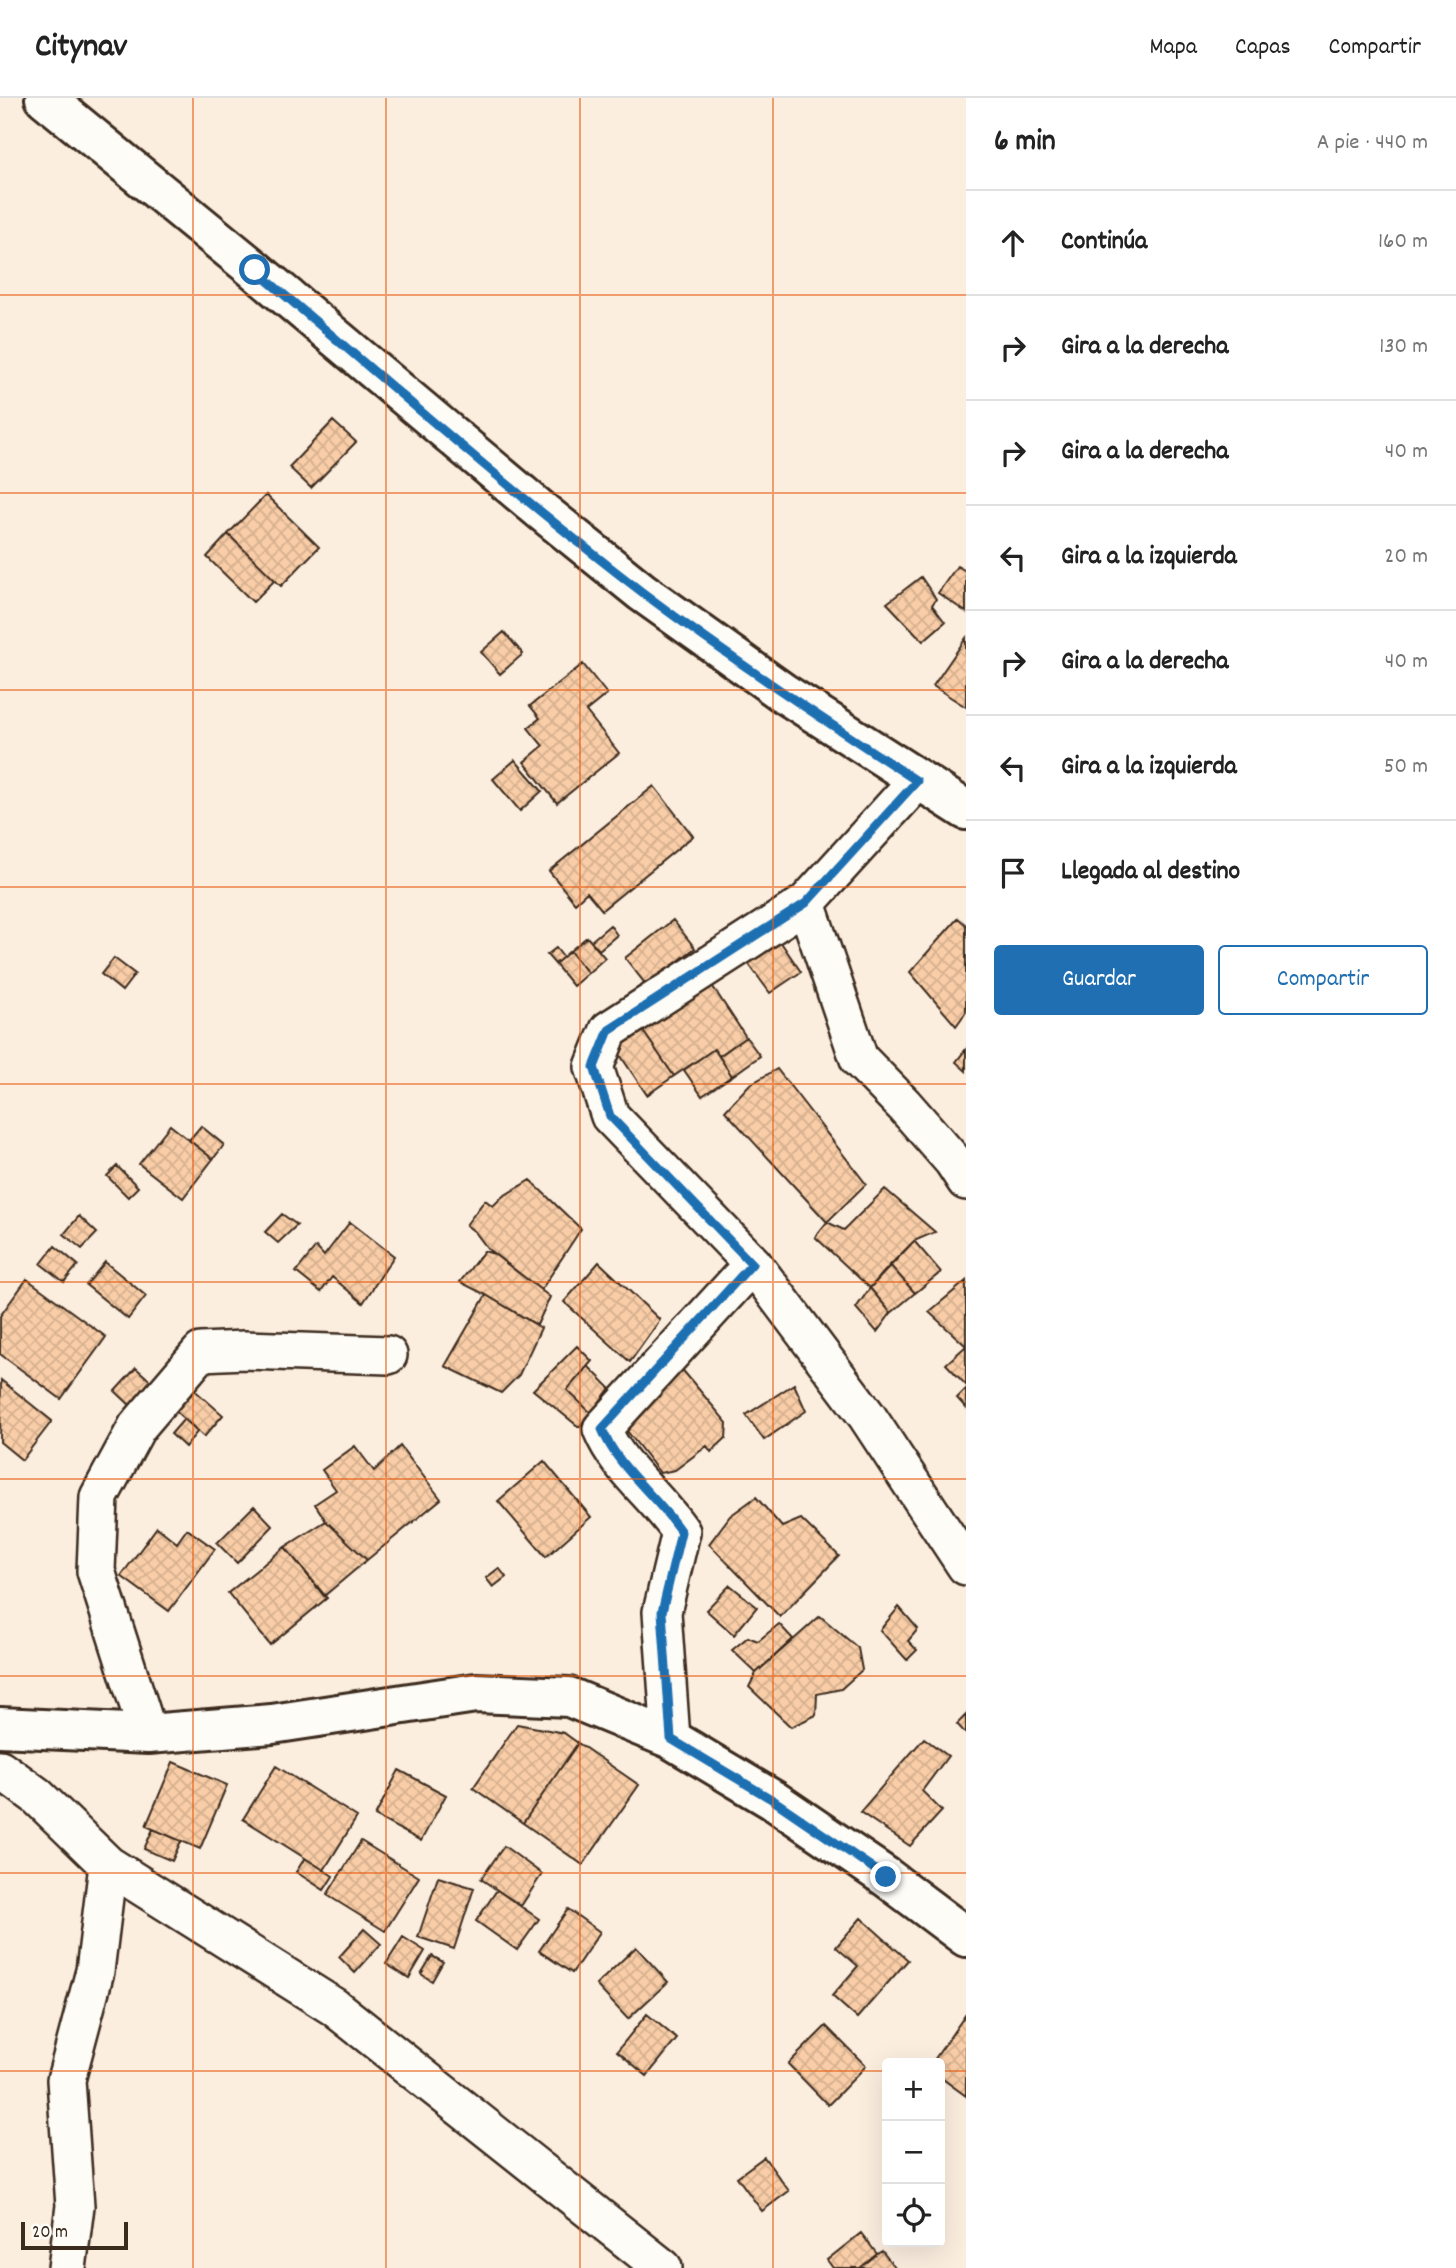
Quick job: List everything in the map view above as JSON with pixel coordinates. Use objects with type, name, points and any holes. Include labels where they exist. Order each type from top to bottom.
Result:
[{"type":"main road","points":[[45,98],[642,592],[782,692],[966,810]]},
{"type":"main road","points":[[0,1727],[148,1734],[272,1724],[476,1693],[569,1697],[671,1739],[773,1800],[886,1877],[966,1937]]},
{"type":"street","points":[[917,781],[806,903],[609,1030],[594,1067],[610,1116],[752,1264],[866,1416],[966,1566]]},
{"type":"street","points":[[806,903],[859,1059],[904,1105],[953,1161],[966,1181]]},
{"type":"street","points":[[671,1739],[662,1612],[681,1532],[668,1512],[610,1449],[602,1429],[752,1264]]},
{"type":"street","points":[[148,1734],[96,1572],[99,1497],[137,1427],[201,1352],[244,1350],[388,1355]]},
{"type":"street","points":[[0,1769],[37,1796],[108,1865],[334,2007],[663,2268]]},
{"type":"street","points":[[67,2268],[75,2206],[66,2080],[95,1971],[108,1865]]},
{"type":"building","points":[[333,421],[356,442],[311,488],[289,467]]},
{"type":"building","points":[[266,495],[319,547],[281,586],[228,534]]},
{"type":"building","points":[[228,534],[275,580],[253,602],[207,557]]},
{"type":"building","points":[[957,566],[966,571],[966,612],[938,593]]},
{"type":"building","points":[[921,577],[936,599],[932,605],[945,622],[923,641],[887,603]]},
{"type":"building","points":[[504,632],[523,654],[500,674],[481,652]]},
{"type":"building","points":[[966,638],[966,707],[933,686]]},
{"type":"building","points":[[583,664],[607,694],[586,711],[619,753],[557,803],[524,762],[543,746],[528,728],[540,718],[530,706]]},
{"type":"building","points":[[515,760],[542,791],[520,811],[493,779]]},
{"type":"building","points":[[654,786],[693,836],[602,910],[587,892],[575,903],[549,871]]},
{"type":"building","points":[[958,918],[966,925],[966,1012],[956,1026],[910,972]]},
{"type":"building","points":[[673,920],[695,948],[647,986],[625,958]]},
{"type":"building","points":[[610,925],[617,935],[599,950],[591,941]]},
{"type":"building","points":[[587,937],[605,958],[588,973],[570,951]]},
{"type":"building","points":[[780,941],[801,972],[770,993],[748,963]]},
{"type":"building","points":[[556,948],[563,957],[555,964],[547,955]]},
{"type":"building","points":[[570,951],[588,973],[573,986],[555,964]]},
{"type":"building","points":[[114,958],[135,974],[122,991],[101,974]]},
{"type":"building","points":[[711,984],[746,1037],[719,1056],[714,1049],[674,1076],[643,1031]]},
{"type":"building","points":[[643,1031],[674,1076],[647,1095],[616,1049]]},
{"type":"building","points":[[746,1037],[760,1056],[732,1076],[719,1056]]},
{"type":"building","points":[[714,1049],[732,1076],[702,1096],[684,1070]]},
{"type":"building","points":[[966,1049],[966,1071],[956,1062]]},
{"type":"building","points":[[777,1069],[866,1184],[827,1222],[725,1111],[749,1085]]},
{"type":"building","points":[[170,1125],[213,1159],[183,1198],[139,1164]]},
{"type":"building","points":[[201,1126],[224,1145],[213,1159],[189,1140]]},
{"type":"building","points":[[117,1166],[138,1187],[128,1197],[107,1176]]},
{"type":"building","points":[[530,1180],[581,1229],[541,1290],[488,1249],[466,1225],[485,1200],[493,1206],[502,1197]]},
{"type":"building","points":[[885,1189],[935,1232],[914,1241],[870,1288],[815,1237],[827,1222],[844,1230]]},
{"type":"building","points":[[282,1214],[297,1225],[278,1243],[265,1232]]},
{"type":"building","points":[[79,1216],[97,1233],[82,1249],[64,1234]]},
{"type":"building","points":[[350,1222],[394,1256],[363,1303],[332,1277],[321,1292],[296,1272],[316,1247],[324,1256]]},
{"type":"building","points":[[914,1241],[941,1272],[915,1293],[890,1265]]},
{"type":"building","points":[[55,1246],[78,1265],[64,1282],[41,1264]]},
{"type":"building","points":[[484,1251],[494,1254],[550,1297],[537,1325],[460,1282]]},
{"type":"building","points":[[105,1262],[146,1296],[128,1319],[86,1285]]},
{"type":"building","points":[[599,1262],[660,1320],[630,1362],[564,1302]]},
{"type":"building","points":[[890,1265],[915,1293],[891,1313],[870,1288]]},
{"type":"building","points":[[27,1279],[106,1337],[61,1399],[0,1354],[0,1316]]},
{"type":"building","points":[[966,1281],[966,1346],[929,1312]]},
{"type":"building","points":[[870,1288],[891,1313],[877,1332],[856,1308]]},
{"type":"building","points":[[486,1295],[541,1328],[519,1375],[501,1393],[445,1366]]},
{"type":"building","points":[[577,1346],[592,1361],[567,1390],[591,1413],[579,1427],[533,1390]]},
{"type":"building","points":[[966,1346],[966,1385],[946,1364]]},
{"type":"building","points":[[588,1366],[610,1388],[591,1413],[567,1390]]},
{"type":"building","points":[[680,1367],[727,1423],[726,1438],[711,1452],[707,1446],[675,1470],[660,1473],[620,1422]]},
{"type":"building","points":[[136,1368],[153,1383],[131,1406],[115,1391]]},
{"type":"building","points":[[1,1380],[52,1421],[22,1460],[0,1442]]},
{"type":"building","points":[[794,1384],[806,1411],[764,1440],[746,1415]]},
{"type":"building","points":[[191,1387],[223,1415],[204,1437],[172,1408]]},
{"type":"building","points":[[966,1389],[966,1408],[957,1398]]},
{"type":"building","points":[[184,1419],[198,1431],[185,1447],[171,1434]]},
{"type":"building","points":[[355,1446],[374,1471],[400,1446],[441,1499],[367,1560],[326,1521],[315,1504],[336,1490],[322,1470]]},
{"type":"building","points":[[544,1461],[591,1517],[546,1557],[498,1501]]},
{"type":"building","points":[[756,1497],[782,1527],[801,1519],[839,1556],[780,1617],[709,1544],[730,1516]]},
{"type":"building","points":[[254,1506],[273,1526],[237,1563],[217,1543]]},
{"type":"building","points":[[326,1521],[367,1560],[324,1596],[285,1547]]},
{"type":"building","points":[[157,1527],[177,1543],[187,1529],[215,1549],[169,1611],[121,1576]]},
{"type":"building","points":[[285,1547],[327,1598],[270,1645],[228,1593]]},
{"type":"building","points":[[499,1568],[506,1577],[493,1587],[486,1578]]},
{"type":"building","points":[[730,1585],[757,1607],[734,1635],[706,1610]]},
{"type":"building","points":[[899,1607],[918,1629],[908,1641],[917,1650],[907,1660],[880,1630]]},
{"type":"building","points":[[820,1616],[858,1648],[862,1670],[841,1689],[817,1694],[816,1715],[791,1727],[749,1687],[756,1673]]},
{"type":"building","points":[[779,1624],[793,1639],[756,1673],[732,1650],[748,1637],[758,1641]]},
{"type":"building","points":[[966,1715],[966,1734],[957,1724]]},
{"type":"building","points":[[517,1724],[564,1733],[578,1743],[523,1823],[473,1788]]},
{"type":"building","points":[[924,1738],[948,1756],[922,1791],[942,1811],[910,1846],[860,1812]]},
{"type":"building","points":[[578,1743],[639,1785],[583,1865],[523,1823]]},
{"type":"building","points":[[173,1762],[227,1785],[200,1849],[146,1826]]},
{"type":"building","points":[[276,1766],[357,1817],[324,1870],[243,1819]]},
{"type":"building","points":[[399,1770],[446,1795],[421,1841],[375,1816]]},
{"type":"building","points":[[153,1829],[181,1841],[172,1861],[144,1849]]},
{"type":"building","points":[[361,1841],[419,1877],[385,1931],[327,1895]]},
{"type":"building","points":[[504,1846],[542,1874],[521,1906],[481,1879]]},
{"type":"building","points":[[305,1858],[333,1876],[324,1890],[296,1872]]},
{"type":"building","points":[[438,1877],[474,1888],[454,1949],[418,1937]]},
{"type":"building","points":[[497,1890],[539,1919],[517,1950],[476,1921]]},
{"type":"building","points":[[568,1909],[600,1932],[572,1973],[539,1951]]},
{"type":"building","points":[[861,1918],[908,1960],[857,2018],[832,1996],[858,1966],[836,1947]]},
{"type":"building","points":[[364,1929],[381,1944],[355,1973],[339,1957]]},
{"type":"building","points":[[403,1937],[425,1951],[409,1978],[386,1964]]},
{"type":"building","points":[[636,1947],[668,1982],[628,2019],[596,1985]]},
{"type":"building","points":[[432,1956],[443,1962],[432,1981],[421,1974]]},
{"type":"building","points":[[647,2014],[677,2039],[647,2076],[617,2051]]},
{"type":"building","points":[[966,2014],[966,2096],[945,2081],[945,2058],[935,2058]]},
{"type":"building","points":[[826,2026],[866,2066],[828,2105],[788,2064]]},
{"type":"building","points":[[764,2157],[789,2191],[762,2211],[737,2177]]},
{"type":"building","points":[[861,2233],[877,2254],[860,2268],[833,2268],[827,2260]]},
{"type":"building","points":[[882,2251],[895,2268],[860,2268],[877,2254]]},
{"type":"route","points":[[255,270],[642,592],[782,692],[917,781],[806,903],[609,1030],[594,1067],[610,1116],[752,1264],[602,1429],[610,1449],[668,1512],[681,1532],[662,1612],[671,1739],[773,1800],[886,1877]]}]
